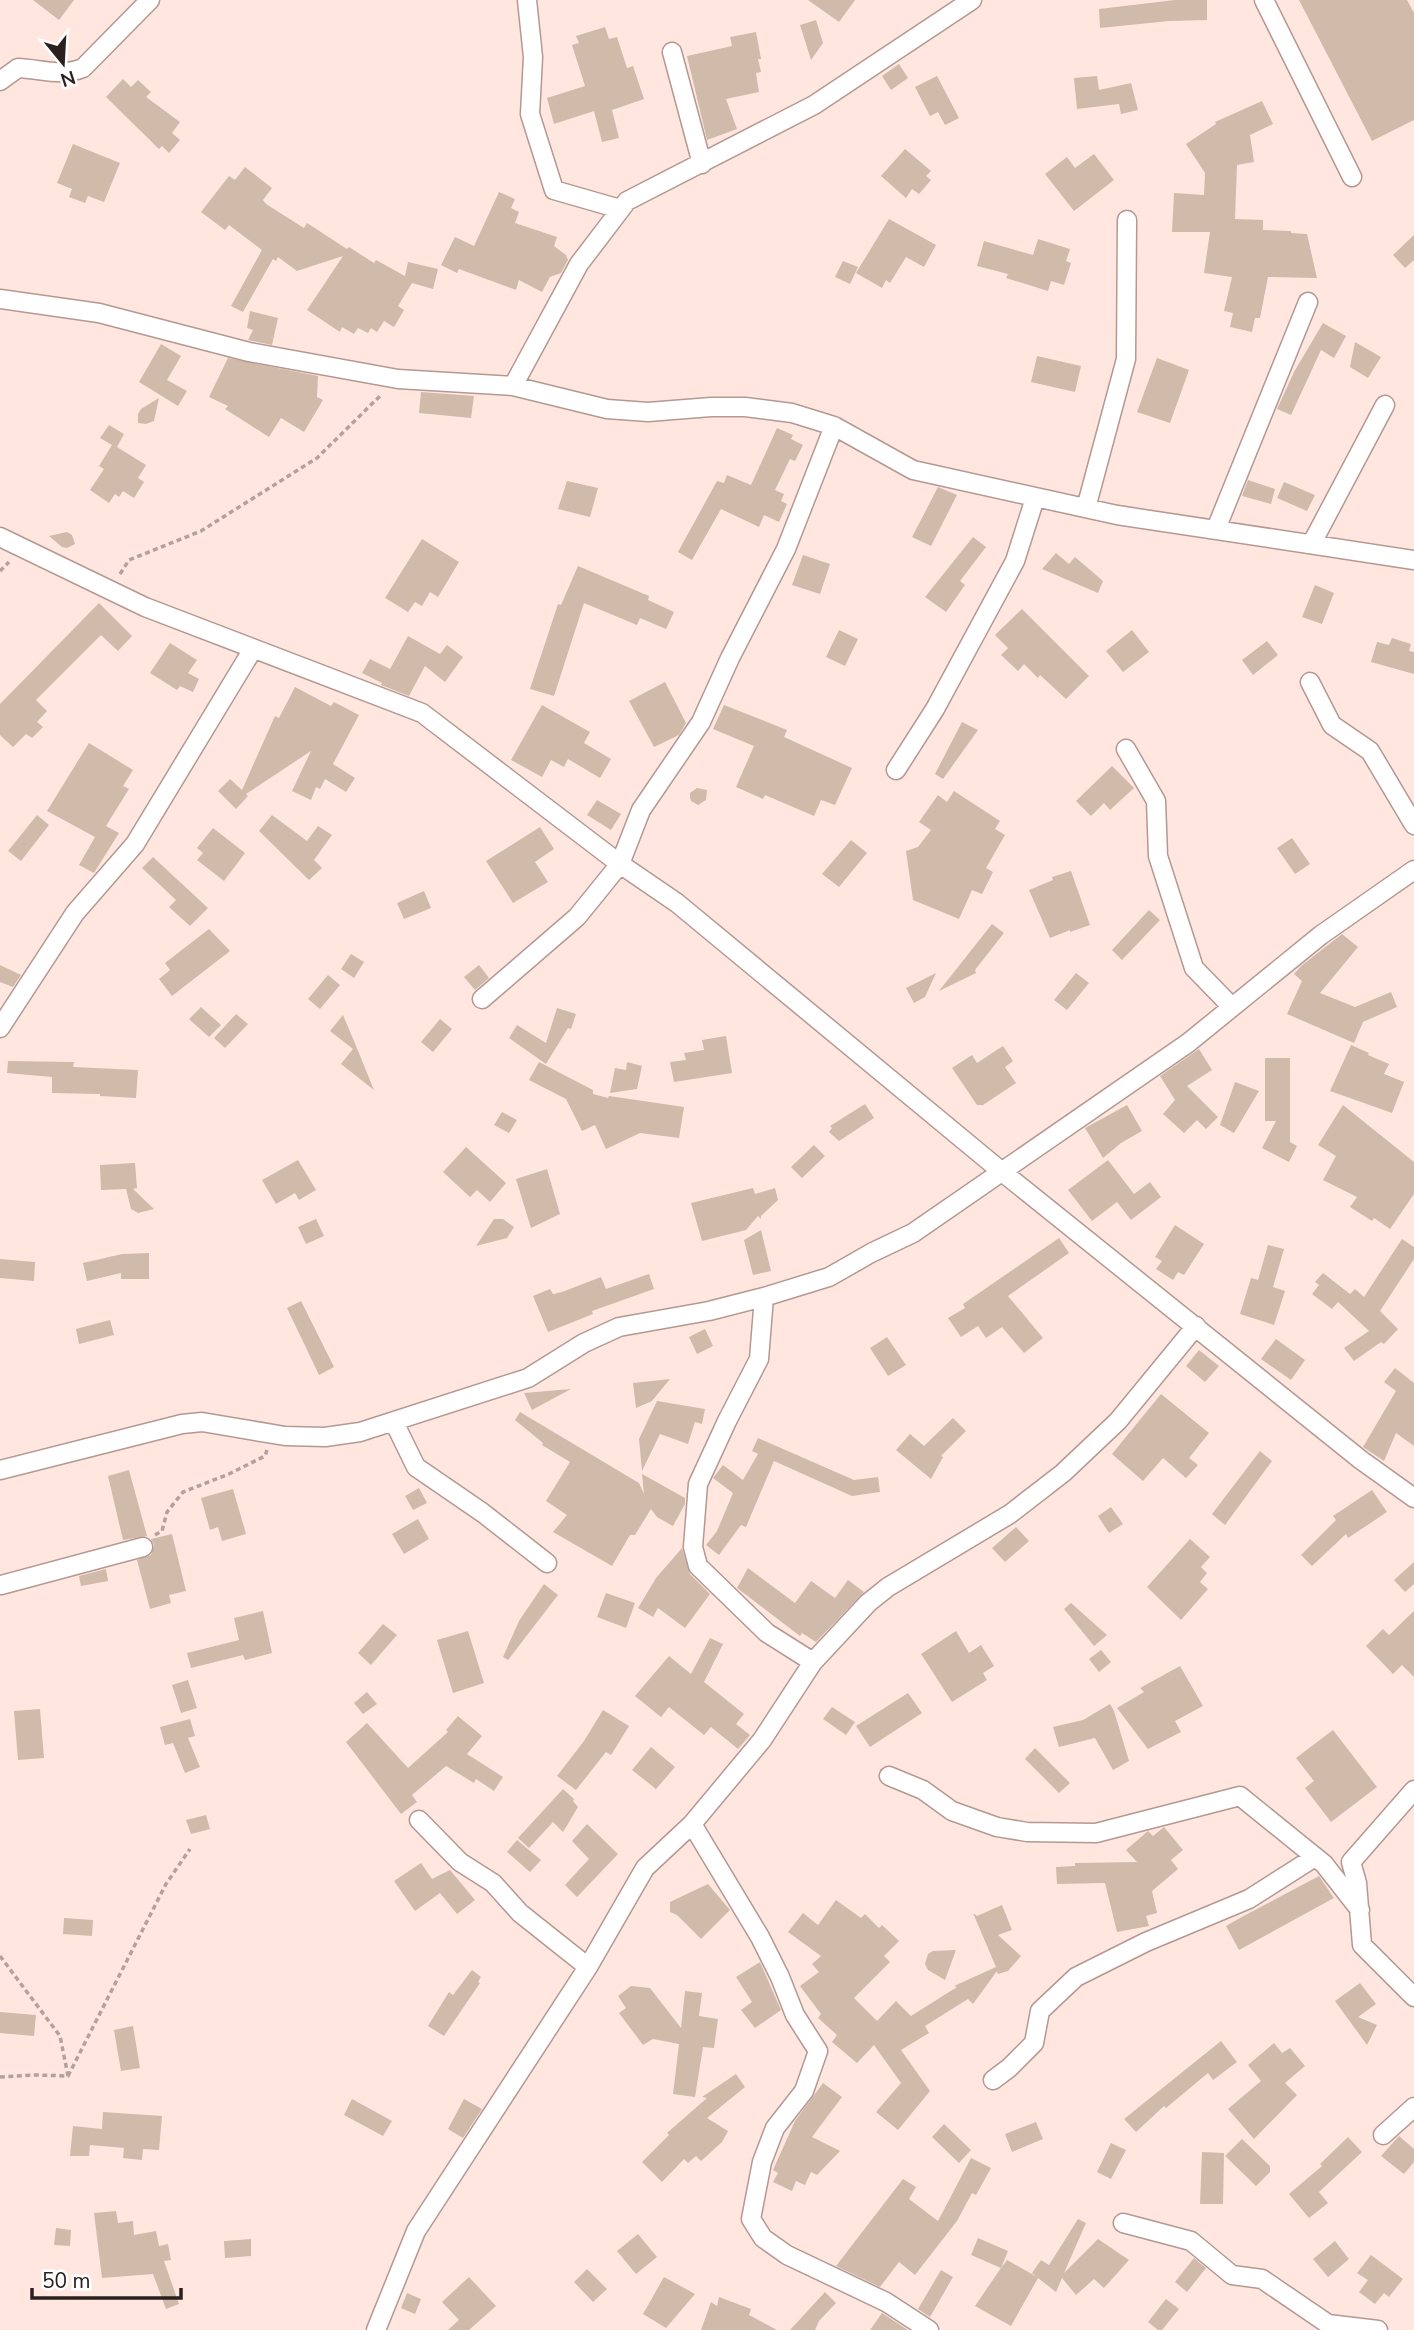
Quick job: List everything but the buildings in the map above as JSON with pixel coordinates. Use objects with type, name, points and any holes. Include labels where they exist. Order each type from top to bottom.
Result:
[{"type":"street","points":[[0,81],[18,68],[55,73],[83,68],[150,0]]},
{"type":"street","points":[[527,0],[533,57],[530,114],[554,190],[620,209]]},
{"type":"street","points":[[513,386],[579,264],[627,201],[814,105],[972,0]]},
{"type":"street","points":[[1264,0],[1352,177]]},
{"type":"street","points":[[672,52],[702,164]]},
{"type":"street","points":[[1086,508],[1126,359],[1127,220]]},
{"type":"street","points":[[0,299],[99,313],[249,352],[398,379],[513,386],[607,409],[648,412],[745,407],[792,413],[834,426],[913,470],[1086,508],[1414,560]]},
{"type":"street","points":[[1216,528],[1308,302]]},
{"type":"street","points":[[1312,543],[1385,405]]},
{"type":"street","points":[[482,999],[577,917],[620,864],[641,810],[701,722],[786,550],[834,426]]},
{"type":"street","points":[[896,771],[935,709],[1015,561],[1035,498]]},
{"type":"street","points":[[0,537],[145,607],[422,713],[620,864],[677,903],[1001,1171],[1361,1460],[1414,1498]]},
{"type":"street","points":[[0,1028],[75,913],[135,844],[253,649]]},
{"type":"street","points":[[1310,682],[1332,725],[1370,751],[1414,825]]},
{"type":"street","points":[[1126,750],[1156,801],[1158,856],[1194,968],[1232,1007]]},
{"type":"street","points":[[0,1470],[182,1424],[202,1422],[272,1434],[326,1437],[360,1432],[528,1378],[584,1343],[619,1327],[677,1318],[764,1297],[828,1277],[913,1233],[1188,1043],[1321,935],[1414,870]]},
{"type":"street","points":[[764,1297],[760,1359],[698,1483],[693,1547],[698,1566],[767,1633],[813,1662]]},
{"type":"street","points":[[376,2330],[415,2231],[588,1967],[645,1868],[692,1824],[762,1740],[813,1662],[868,1603],[888,1587],[1010,1514],[1063,1473],[1118,1421],[1196,1326]]},
{"type":"street","points":[[394,1422],[416,1467],[483,1513],[547,1563]]},
{"type":"street","points":[[0,1586],[143,1547]]},
{"type":"street","points":[[889,1776],[923,1790],[952,1811],[996,1827],[1027,1832],[1096,1833],[1240,1796],[1324,1864],[1360,1910]]},
{"type":"street","points":[[1414,1790],[1352,1862],[1360,1910],[1362,1945],[1414,1997]]},
{"type":"street","points":[[419,1820],[460,1862],[493,1882],[520,1913],[588,1967]]},
{"type":"street","points":[[692,1824],[760,1937],[795,2015],[818,2051],[804,2091],[775,2128],[762,2162],[751,2219],[762,2238],[787,2255],[886,2302],[929,2330]]},
{"type":"street","points":[[993,2080],[1034,2043],[1040,2011],[1076,1977],[1146,1942],[1249,1899],[1315,1857]]},
{"type":"street","points":[[1382,2135],[1414,2107]]},
{"type":"street","points":[[1123,2223],[1191,2241],[1232,2275],[1262,2279],[1328,2324],[1378,2330]]},
{"type":"path","points":[[109,590],[129,560],[201,531],[317,458],[398,379]]},
{"type":"path","points":[[143,1547],[162,1531],[167,1512],[183,1492],[229,1474],[265,1455],[272,1434]]},
{"type":"path","points":[[68,2076],[166,1884],[190,1849]]},
{"type":"path","points":[[0,1956],[60,2036],[68,2076]]},
{"type":"path","points":[[0,2077],[68,2076]]}]
